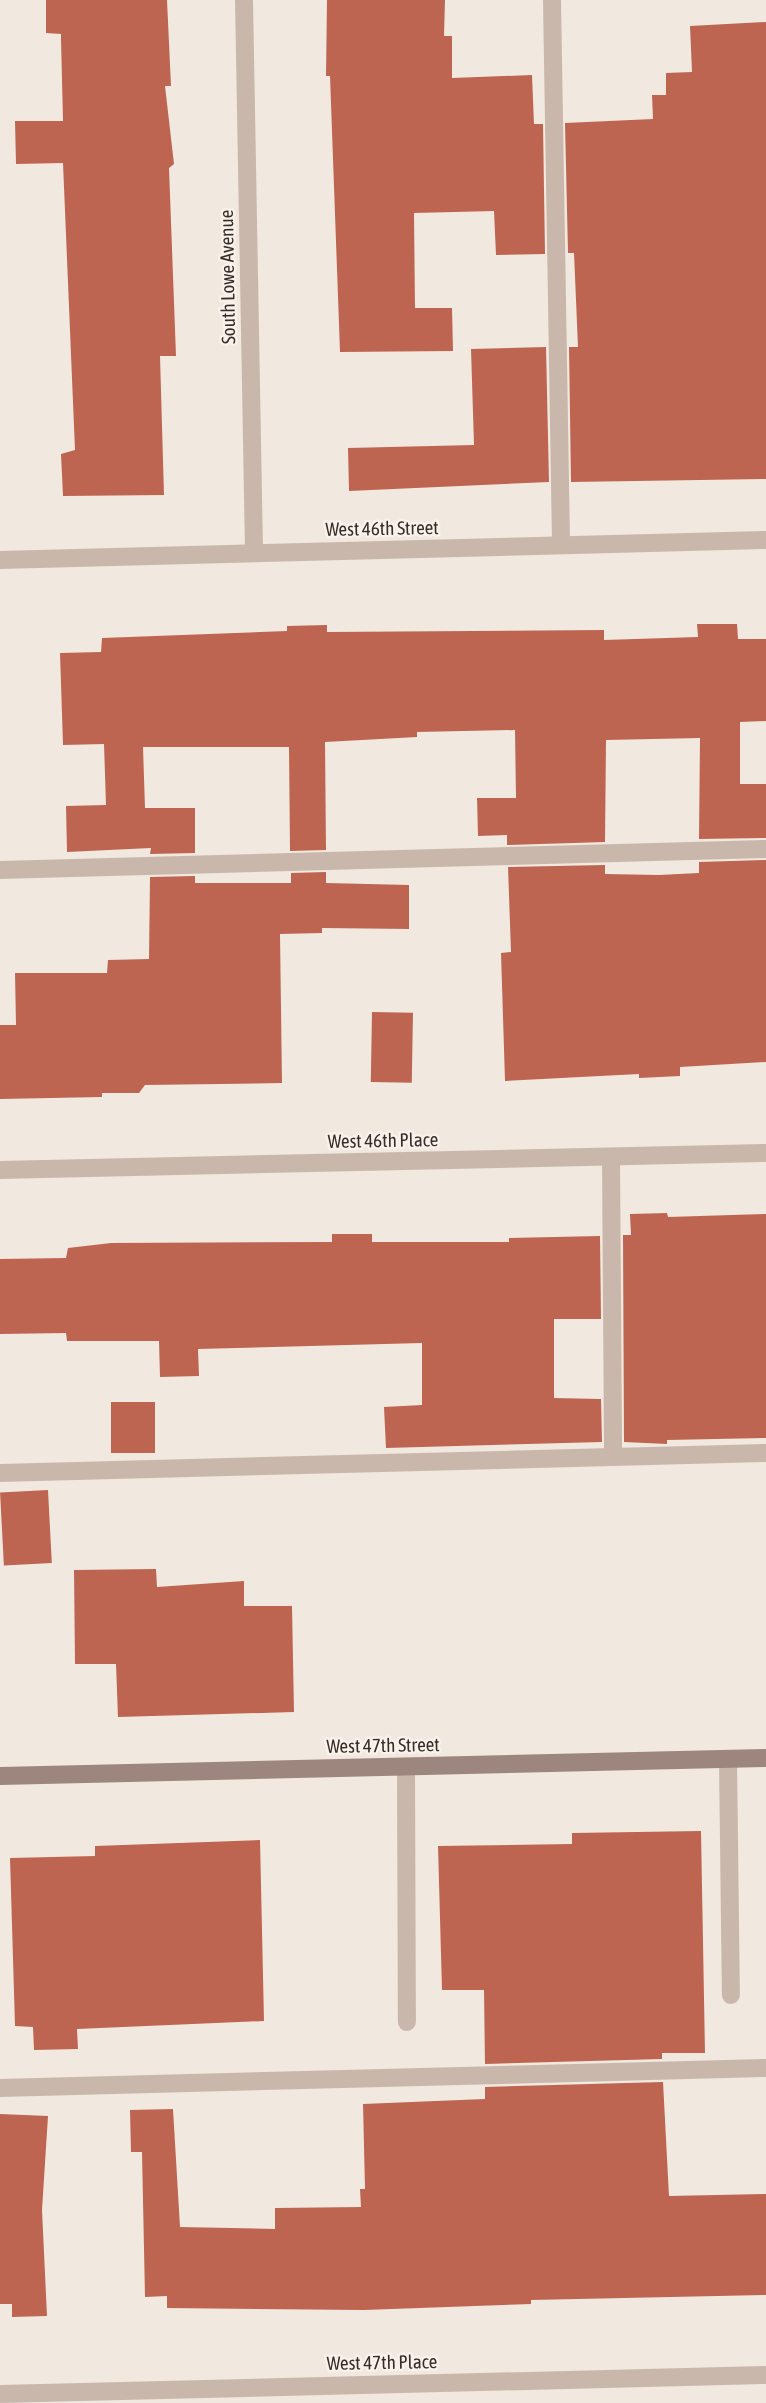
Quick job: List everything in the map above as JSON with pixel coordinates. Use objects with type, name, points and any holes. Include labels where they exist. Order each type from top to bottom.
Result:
[{"type":"main road","name":"West 47th Street","points":[[0,1776],[766,1758]]},
{"type":"street","name":"South Lowe Avenue","points":[[244,0],[254,554]]},
{"type":"street","points":[[552,0],[561,545]]},
{"type":"street","name":"West 46th Street","points":[[0,559],[766,540]]},
{"type":"street","points":[[0,870],[766,849]]},
{"type":"street","name":"West 46th Place","points":[[0,1170],[766,1153]]},
{"type":"street","points":[[611,1157],[613,1457]]},
{"type":"street","points":[[0,1474],[766,1453]]},
{"type":"street","points":[[728,1759],[730,1995]]},
{"type":"street","points":[[406,1767],[407,2022]]},
{"type":"street","points":[[0,2088],[766,2068]]},
{"type":"street","name":"West 47th Place","points":[[0,2394],[766,2375]]},
{"type":"building","points":[[46,0],[167,0],[171,86],[165,86],[174,164],[169,168],[176,356],[160,356],[164,495],[63,496],[61,454],[75,450],[63,163],[16,164],[15,121],[63,121],[61,34],[46,33]]},
{"type":"building","points":[[327,0],[445,0],[444,36],[452,36],[452,78],[532,75],[534,124],[543,124],[545,254],[496,255],[494,211],[414,213],[415,308],[452,308],[453,351],[340,352],[330,76],[326,76]]},
{"type":"building","points":[[766,22],[766,479],[571,482],[569,347],[578,347],[574,253],[568,253],[565,123],[653,119],[652,95],[666,95],[666,73],[692,72],[690,26]]},
{"type":"building","points":[[546,347],[549,482],[349,491],[348,448],[474,445],[471,349]]},
{"type":"building","points":[[697,624],[737,624],[738,639],[766,639],[766,721],[740,722],[740,784],[766,784],[766,838],[699,839],[700,738],[606,740],[605,842],[507,845],[507,835],[478,836],[477,798],[516,798],[515,730],[417,732],[417,737],[325,742],[326,850],[290,851],[289,747],[143,747],[145,808],[195,808],[195,853],[150,854],[151,848],[67,852],[66,806],[106,805],[104,744],[63,745],[60,653],[101,652],[102,638],[287,631],[287,626],[327,625],[327,632],[604,630],[604,640],[698,637]]},
{"type":"building","points":[[766,860],[766,1062],[680,1067],[680,1076],[639,1078],[639,1074],[505,1081],[501,953],[511,952],[508,867],[605,865],[605,874],[659,875],[699,873],[699,862]]},
{"type":"building","points":[[326,872],[326,883],[409,885],[409,929],[322,928],[322,933],[280,934],[282,1083],[145,1085],[139,1093],[102,1093],[102,1097],[0,1099],[0,1025],[16,1025],[15,973],[107,973],[108,960],[149,959],[150,877],[195,876],[195,883],[291,883],[291,873]]},
{"type":"building","points":[[372,1012],[413,1013],[412,1083],[371,1082]]},
{"type":"building","points":[[667,1213],[668,1217],[766,1214],[766,1438],[667,1440],[667,1444],[624,1442],[623,1235],[631,1235],[630,1214]]},
{"type":"building","points":[[332,1234],[372,1234],[372,1242],[509,1242],[509,1238],[600,1236],[601,1319],[554,1319],[554,1398],[601,1399],[602,1442],[386,1448],[384,1407],[422,1405],[422,1343],[198,1349],[199,1376],[160,1377],[159,1341],[67,1341],[66,1333],[0,1334],[0,1259],[66,1258],[68,1248],[111,1243],[332,1242]]},
{"type":"building","points":[[111,1402],[155,1402],[155,1453],[111,1453]]},
{"type":"building","points":[[48,1490],[52,1563],[4,1565],[0,1493]]},
{"type":"building","points":[[156,1569],[157,1587],[244,1581],[244,1606],[292,1606],[294,1712],[118,1717],[116,1664],[75,1664],[74,1570]]},
{"type":"building","points":[[701,1831],[705,2053],[662,2053],[662,2059],[485,2064],[484,1990],[442,1990],[438,1846],[572,1844],[572,1833]]},
{"type":"building","points":[[260,1840],[264,2021],[77,2029],[78,2049],[34,2050],[33,2027],[15,2026],[10,1858],[95,1856],[95,1846]]},
{"type":"building","points":[[663,2082],[669,2196],[766,2194],[766,2295],[531,2300],[531,2304],[364,2310],[167,2308],[167,2296],[145,2297],[142,2152],[131,2152],[130,2110],[173,2109],[180,2227],[275,2229],[275,2208],[361,2207],[360,2189],[365,2189],[363,2104],[485,2099],[485,2087]]},
{"type":"building","points":[[0,2114],[48,2116],[42,2210],[47,2316],[12,2317],[12,2304],[0,2304]]}]
